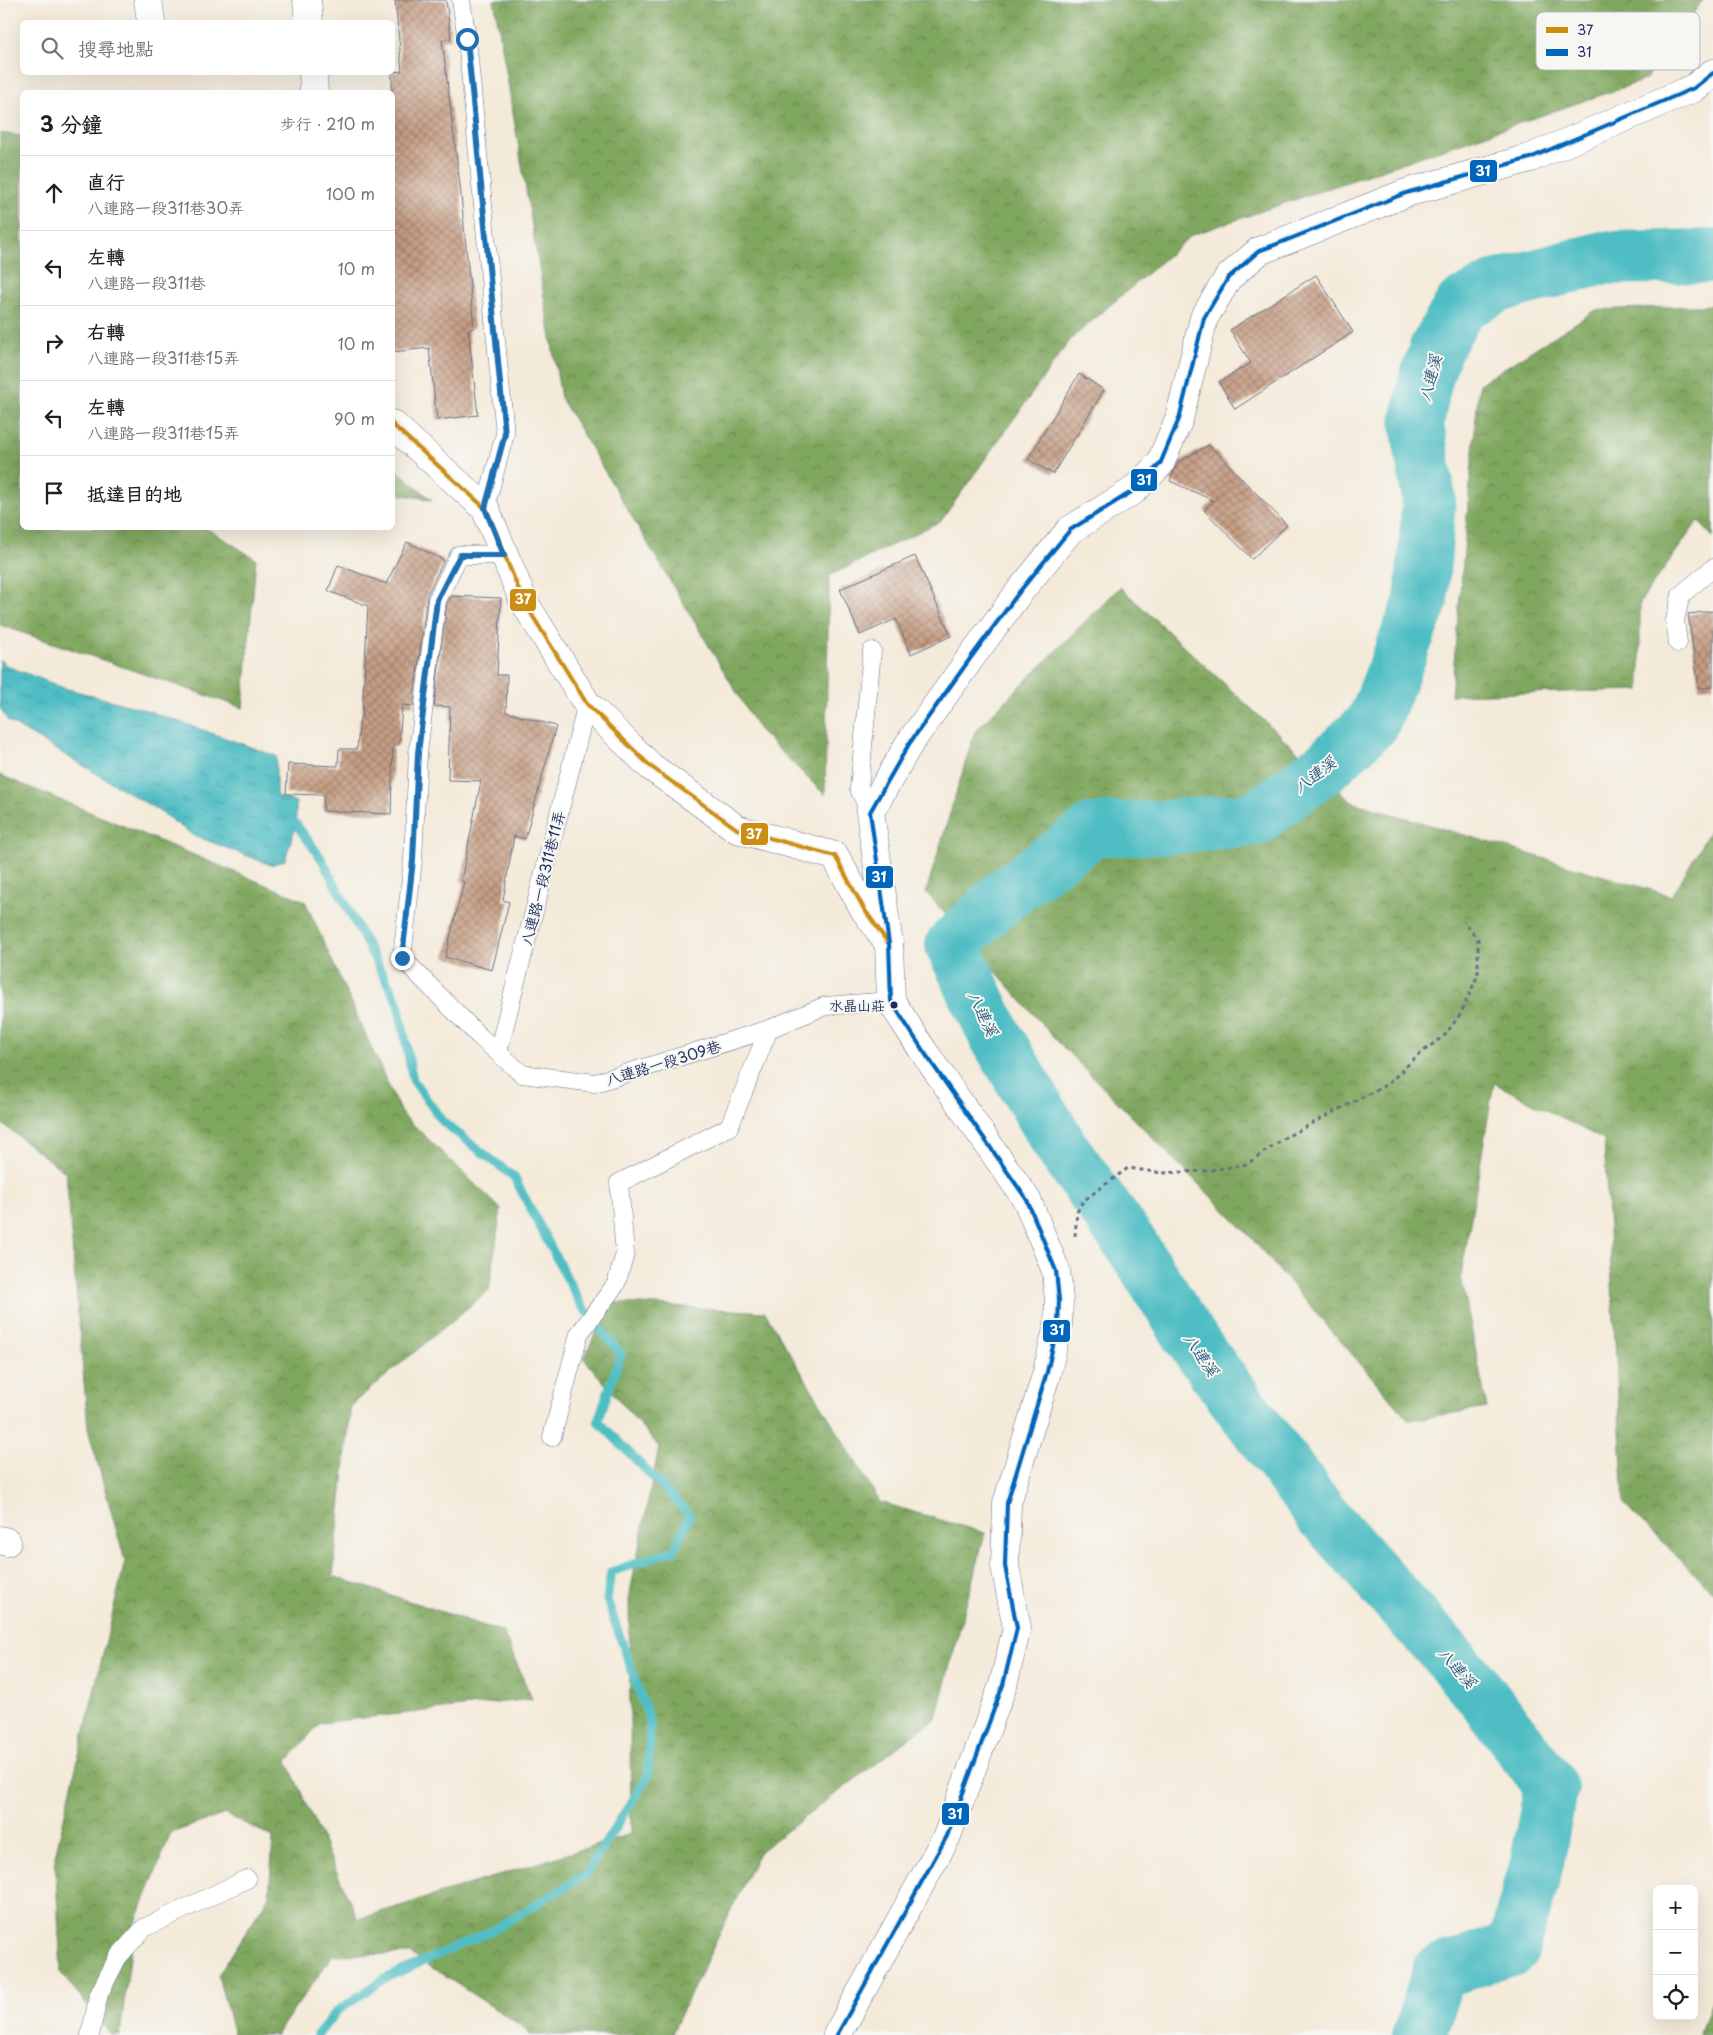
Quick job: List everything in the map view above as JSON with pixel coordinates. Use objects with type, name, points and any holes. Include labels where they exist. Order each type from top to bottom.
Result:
[{"type":"street","points":[[148,0],[151,20]]},
{"type":"street","points":[[307,0],[309,20]]},
{"type":"street","points":[[837,2035],[947,1836],[1003,1684],[1017,1628],[1005,1566],[1007,1503],[1044,1380],[1058,1325],[1059,1300],[1056,1271],[1027,1200],[924,1052],[892,1001],[890,944],[870,812],[921,728],[1015,598],[1070,530],[1133,491],[1160,464],[1179,419],[1204,318],[1228,278],[1259,251],[1406,193],[1530,158],[1694,88],[1713,73]]},
{"type":"street","points":[[313,75],[314,90]]},
{"type":"street","points":[[395,427],[485,508],[524,602],[586,704],[650,766],[737,829],[835,856],[864,909],[890,944]]},
{"type":"lane","points":[[461,0],[467,39],[505,434],[485,508]]},
{"type":"lane","name":"八連路一段309巷","points":[[504,555],[460,555],[437,600],[418,753],[413,860],[402,958],[479,1036],[522,1074],[595,1083],[769,1029],[825,1006],[892,1001]]},
{"type":"lane","points":[[1678,643],[1675,620],[1681,595],[1713,568]]},
{"type":"lane","points":[[870,812],[860,789],[872,651]]},
{"type":"lane","name":"八連路一段311巷11弄","points":[[498,1052],[586,704]]},
{"type":"lane","points":[[552,1438],[579,1334],[616,1284],[625,1254],[619,1183],[729,1127],[769,1029]]},
{"type":"lane","points":[[90,2035],[98,1994],[118,1957],[144,1928],[247,1879]]},
{"type":"path","points":[[1083,1201],[1128,1168],[1170,1172],[1205,1171],[1247,1164],[1286,1137],[1388,1084],[1418,1056],[1445,1035],[1461,1013],[1478,975],[1478,940],[1464,922]]},
{"type":"green space","points":[[494,0],[1703,0],[1694,12],[1536,12],[1536,70],[1652,70],[1645,80],[1192,235],[1071,339],[941,521],[829,576],[825,795],[759,730],[561,398]]},
{"type":"green space","points":[[0,133],[20,136],[20,530],[209,530],[256,559],[243,708],[0,625]]},
{"type":"green space","points":[[1713,305],[1713,537],[1698,521],[1640,602],[1640,690],[1451,695],[1479,384],[1596,310]]},
{"type":"green space","points":[[395,469],[432,500],[395,493]]},
{"type":"green space","points":[[1120,587],[1352,802],[1672,896],[1713,825],[1713,1592],[1624,1504],[1604,1140],[1494,1083],[1461,1276],[1487,1408],[1409,1420],[1245,1231],[1057,1041],[926,892],[975,731]]},
{"type":"green space","points":[[0,775],[305,901],[401,1113],[501,1209],[489,1290],[351,1405],[333,1576],[503,1632],[532,1699],[320,1723],[287,1761],[358,1919],[631,1834],[629,1598],[659,1447],[584,1359],[609,1302],[765,1312],[880,1502],[985,1533],[936,1718],[759,1852],[671,2035],[530,2035],[526,2029],[411,1954],[333,1955],[276,2035],[234,2035],[218,1976],[269,1896],[273,1837],[225,1814],[171,1833],[134,1927],[120,2035],[112,2035],[61,1973],[55,1856],[125,1561],[88,1429],[66,1173],[0,1122]]},
{"type":"green space","points":[[1713,1997],[1713,2035],[1700,2035]]},
{"type":"water","points":[[0,660],[7,666],[64,688],[146,710],[276,756],[276,796],[296,802],[296,824],[285,860],[271,865],[193,835],[156,809],[8,721],[0,707]]},
{"type":"building","points":[[395,0],[446,0],[451,39],[442,40],[460,185],[474,328],[468,329],[478,415],[437,420],[429,348],[395,352],[395,90],[392,90],[392,75],[395,75],[395,72],[402,71]]},
{"type":"building","points":[[1316,275],[1353,332],[1235,409],[1219,382],[1251,363],[1230,330]]},
{"type":"building","points":[[1079,374],[1104,390],[1053,474],[1028,459]]},
{"type":"building","points":[[1209,445],[1287,525],[1252,559],[1204,510],[1214,501],[1170,481],[1178,462]]},
{"type":"building","points":[[407,542],[444,560],[427,595],[413,706],[402,705],[399,745],[393,745],[391,814],[323,811],[324,795],[286,794],[288,764],[338,766],[339,749],[357,749],[360,717],[362,717],[368,606],[328,591],[338,565],[386,584]]},
{"type":"building","points":[[915,556],[951,636],[911,654],[896,619],[860,635],[840,589]]},
{"type":"building","points":[[451,596],[501,598],[497,675],[507,675],[506,712],[556,726],[525,839],[514,836],[503,900],[509,902],[492,970],[445,957],[464,882],[461,881],[481,781],[448,780],[450,707],[434,706],[447,603]]},
{"type":"building","points":[[1713,611],[1713,687],[1699,688],[1688,614]]},
{"type":"waterway","name":"八連溪","points":[[1419,2035],[1439,1972],[1513,1948],[1537,1863],[1551,1786],[1478,1690],[1322,1515],[1198,1349],[1130,1243],[1062,1148],[995,1035],[952,945],[1007,893],[1093,830],[1168,827],[1255,819],[1324,768],[1373,723],[1421,601],[1429,499],[1417,424],[1425,382],[1436,348],[1461,305],[1498,286],[1603,258],[1713,256]]},
{"type":"waterway","points":[[296,824],[321,858],[398,1003],[413,1080],[443,1122],[514,1177],[581,1305],[621,1354],[598,1421],[690,1515],[674,1550],[611,1572],[607,1600],[650,1722],[648,1776],[585,1875],[493,1930],[386,1978],[337,2011],[317,2035]]},
{"type":"transit line","name":"31","points":[[837,2035],[947,1836],[1003,1685],[1017,1628],[1005,1566],[1007,1503],[1047,1372],[1058,1325],[1059,1300],[1056,1271],[1027,1200],[924,1052],[891,1001],[889,944],[870,812],[909,744],[1020,591],[1070,530],[1133,491],[1160,464],[1179,419],[1204,318],[1228,278],[1259,251],[1406,193],[1530,158],[1694,88],[1713,73]]},
{"type":"transit line","name":"37","points":[[395,427],[485,508],[524,602],[587,704],[650,766],[737,829],[835,856],[864,909],[889,944]]},
{"type":"place","name":"水晶山莊","points":[[894,1005]]},
{"type":"route","points":[[402,958],[413,860],[418,753],[437,600],[460,555],[504,555],[485,508],[505,434],[467,39]]}]
